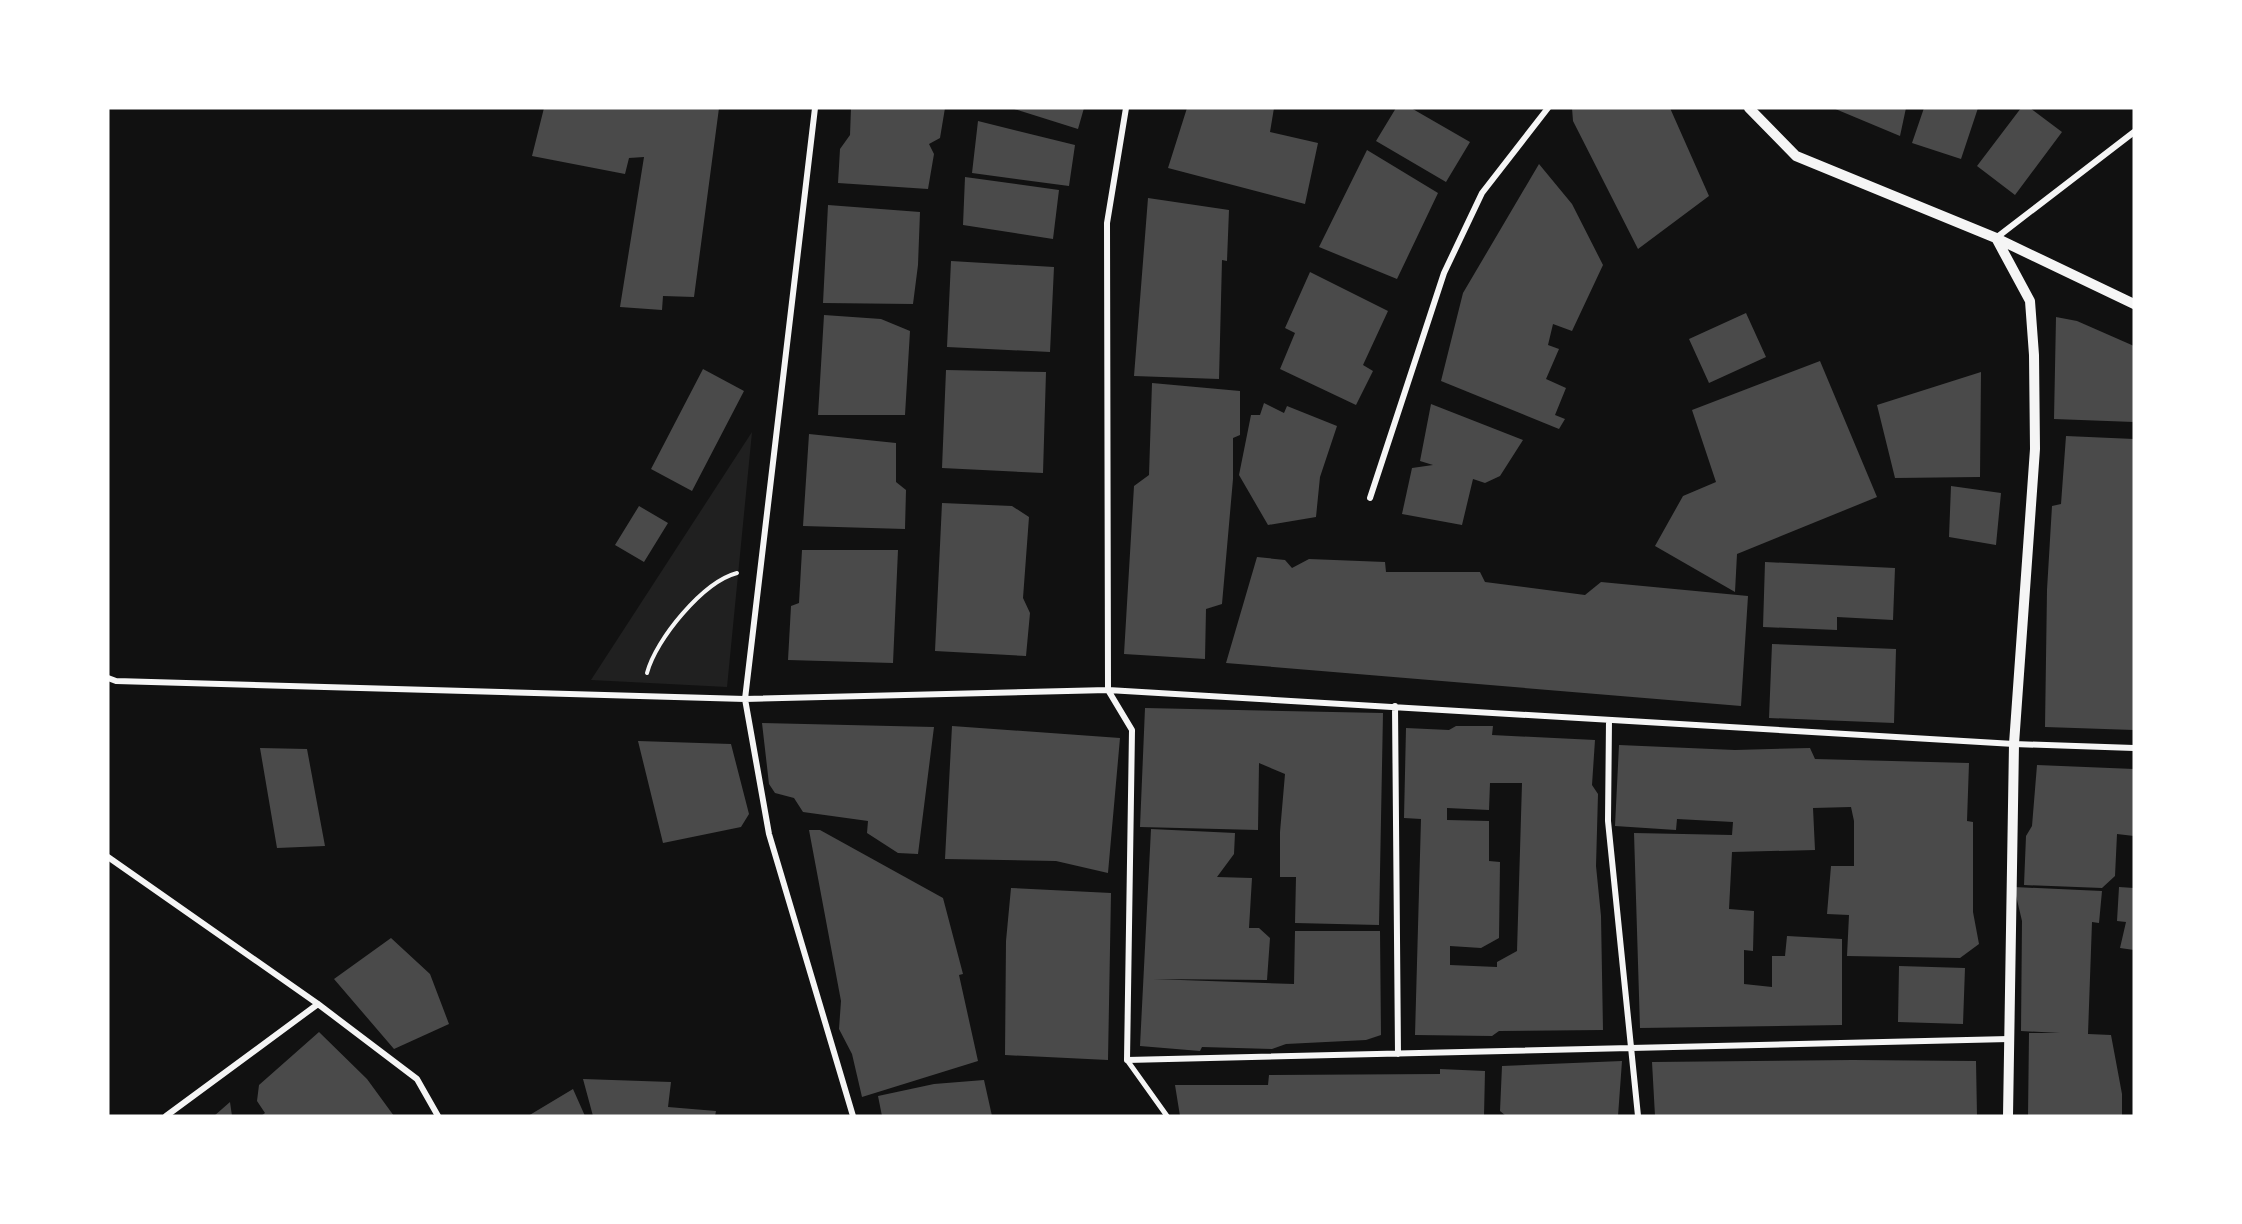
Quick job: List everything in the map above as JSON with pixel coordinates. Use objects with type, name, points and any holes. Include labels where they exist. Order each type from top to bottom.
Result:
[{"type":"street","points":[[815,108],[745,699],[769,834],[854,1116]]},
{"type":"street","points":[[1126,108],[1107,223],[1108,690],[1132,730],[1127,1060],[1167,1116]]},
{"type":"street","points":[[1370,498],[1444,273],[1482,193],[1548,108]]},
{"type":"street","points":[[1749,108],[1796,156],[1996,238],[2134,304]]},
{"type":"street","points":[[1996,238],[2134,132]]},
{"type":"street","points":[[1996,238],[2030,302],[2034,355],[2035,449],[2014,744],[2008,1116]]},
{"type":"street","points":[[108,680],[745,699],[1108,690],[2014,744],[2134,748]]},
{"type":"street","points":[[1395,706],[1398,1054]]},
{"type":"street","points":[[1609,720],[1608,821],[1638,1116]]},
{"type":"street","points":[[108,857],[318,1004],[417,1079],[438,1116]]},
{"type":"street","points":[[166,1116],[318,1004]]},
{"type":"street","points":[[1127,1060],[2009,1039]]},
{"type":"path","points":[[642,696],[651,659],[671,627],[724,576],[761,566]]},
{"type":"shaded area","points":[[752,432],[727,687],[591,680]]},
{"type":"building","points":[[544,108],[719,108],[694,297],[663,296],[662,310],[620,307],[644,157],[629,158],[625,174],[532,156]]},
{"type":"building","points":[[851,108],[945,108],[940,138],[929,144],[934,154],[928,189],[838,183],[840,149],[850,135]]},
{"type":"building","points":[[1011,108],[1084,108],[1078,129]]},
{"type":"building","points":[[1187,108],[1274,108],[1270,132],[1318,143],[1305,204],[1168,168]]},
{"type":"building","points":[[1396,108],[1411,108],[1470,142],[1446,182],[1376,141]]},
{"type":"building","points":[[1572,108],[1670,108],[1709,196],[1638,249],[1573,121]]},
{"type":"building","points":[[1833,108],[1906,108],[1900,136]]},
{"type":"building","points":[[1924,108],[1978,108],[1961,159],[1912,143]]},
{"type":"building","points":[[2021,108],[2030,108],[2062,132],[2015,195],[1977,166]]},
{"type":"building","points":[[978,121],[1075,145],[1069,186],[972,173]]},
{"type":"building","points":[[1367,150],[1438,193],[1397,279],[1319,247]]},
{"type":"building","points":[[1539,164],[1572,204],[1603,265],[1572,331],[1553,324],[1548,345],[1559,349],[1546,379],[1566,388],[1555,415],[1565,419],[1559,429],[1441,381],[1463,293]]},
{"type":"building","points":[[965,177],[1059,190],[1053,239],[963,225]]},
{"type":"building","points":[[1148,198],[1229,210],[1227,261],[1222,260],[1219,379],[1134,376]]},
{"type":"building","points":[[828,205],[920,212],[918,265],[913,304],[823,303]]},
{"type":"building","points":[[951,261],[1054,267],[1050,352],[947,347]]},
{"type":"building","points":[[1310,272],[1388,311],[1363,365],[1373,371],[1356,405],[1280,369],[1295,333],[1285,328]]},
{"type":"building","points":[[1746,313],[1766,357],[1709,383],[1689,339]]},
{"type":"building","points":[[824,315],[881,319],[910,331],[905,415],[818,415]]},
{"type":"building","points":[[2056,317],[2077,321],[2134,346],[2134,422],[2054,419]]},
{"type":"building","points":[[1820,361],[1877,497],[1737,554],[1735,592],[1655,546],[1683,496],[1716,482],[1692,410]]},
{"type":"building","points":[[703,369],[744,391],[692,491],[651,469]]},
{"type":"building","points":[[946,370],[1046,372],[1043,473],[942,468]]},
{"type":"building","points":[[1981,372],[1980,477],[1895,478],[1877,405]]},
{"type":"building","points":[[1152,383],[1240,391],[1240,435],[1233,438],[1233,479],[1222,604],[1206,609],[1205,659],[1124,654],[1134,486],[1149,475]]},
{"type":"building","points":[[1264,403],[1284,413],[1287,406],[1337,426],[1320,477],[1316,517],[1268,525],[1239,475],[1251,415],[1260,415]]},
{"type":"building","points":[[1431,404],[1523,440],[1500,476],[1485,483],[1473,479],[1462,525],[1402,514],[1412,468],[1433,465],[1420,461]]},
{"type":"building","points":[[809,434],[896,443],[896,482],[906,490],[905,529],[803,526]]},
{"type":"building","points":[[2066,436],[2134,439],[2134,730],[2045,727],[2047,590],[2052,506],[2061,504]]},
{"type":"building","points":[[1951,486],[2001,493],[1996,545],[1949,537]]},
{"type":"building","points":[[942,503],[1012,506],[1029,517],[1023,598],[1030,613],[1026,656],[935,651]]},
{"type":"building","points":[[639,506],[668,523],[644,562],[615,545]]},
{"type":"building","points":[[802,550],[898,550],[893,663],[788,660],[791,606],[799,603]]},
{"type":"building","points":[[1257,557],[1285,560],[1292,568],[1309,559],[1385,562],[1386,572],[1480,572],[1485,582],[1585,595],[1601,582],[1748,596],[1741,706],[1226,663]]},
{"type":"building","points":[[1765,562],[1895,568],[1893,620],[1837,617],[1837,630],[1763,627]]},
{"type":"building","points":[[1772,644],[1896,649],[1894,723],[1769,718]]},
{"type":"building","points":[[1145,708],[1383,713],[1379,925],[1295,923],[1296,877],[1280,877],[1280,832],[1285,774],[1259,763],[1258,830],[1140,827]]},
{"type":"building","points":[[762,723],[934,727],[918,854],[898,853],[867,833],[868,821],[803,812],[794,798],[775,793],[769,784]]},
{"type":"building","points":[[952,726],[1120,738],[1108,873],[1056,861],[945,859]]},
{"type":"building","points":[[1456,726],[1493,726],[1492,735],[1595,740],[1592,785],[1598,794],[1596,866],[1601,916],[1603,1030],[1499,1031],[1492,1036],[1415,1035],[1421,819],[1404,818],[1406,728],[1449,730]],"holes":[[[1490,783],[1522,783],[1517,951],[1497,962],[1497,967],[1450,965],[1450,946],[1481,948],[1499,938],[1500,862],[1489,861],[1489,821],[1447,820],[1447,808],[1489,810]]]},
{"type":"building","points":[[638,741],[731,744],[749,814],[741,827],[663,843]]},
{"type":"building","points":[[1619,745],[1735,750],[1810,748],[1815,759],[1969,763],[1967,821],[1973,822],[1973,912],[1979,944],[1960,958],[1847,956],[1849,915],[1827,914],[1831,866],[1854,866],[1854,821],[1851,807],[1813,808],[1815,850],[1732,852],[1729,909],[1754,911],[1753,951],[1744,950],[1744,984],[1772,987],[1772,956],[1785,956],[1787,936],[1842,939],[1842,1025],[1640,1028],[1634,833],[1732,835],[1733,822],[1677,819],[1676,830],[1615,826]]},
{"type":"building","points":[[260,748],[307,749],[325,846],[277,848]]},
{"type":"building","points":[[2037,765],[2134,769],[2134,836],[2117,834],[2115,876],[2102,888],[2024,885],[2026,836],[2032,826]]},
{"type":"building","points":[[1151,829],[1235,833],[1234,854],[1217,877],[1252,878],[1249,928],[1259,928],[1270,938],[1267,980],[1153,979],[1294,984],[1295,931],[1380,931],[1381,1035],[1366,1040],[1286,1044],[1272,1049],[1202,1047],[1200,1051],[1140,1046]]},
{"type":"building","points":[[809,830],[820,830],[943,898],[963,974],[959,975],[978,1061],[862,1097],[852,1054],[839,1029],[841,1001]]},
{"type":"building","points":[[2014,887],[2102,891],[2099,923],[2092,922],[2088,1034],[2111,1035],[2122,1094],[2122,1116],[2028,1116],[2029,1033],[2060,1033],[2021,1031],[2022,921]]},
{"type":"building","points":[[2119,887],[2134,888],[2134,950],[2120,948],[2126,922],[2117,921]]},
{"type":"building","points":[[1011,888],[1111,893],[1108,1060],[1005,1055],[1006,941]]},
{"type":"building","points":[[391,938],[430,974],[449,1024],[394,1049],[334,979]]},
{"type":"building","points":[[1899,966],[1965,968],[1963,1024],[1898,1022]]},
{"type":"building","points":[[319,1032],[367,1079],[394,1116],[261,1116],[265,1113],[257,1101],[259,1085]]},
{"type":"building","points":[[1622,1061],[1618,1116],[1506,1116],[1500,1111],[1502,1066]]},
{"type":"building","points":[[1976,1061],[1977,1116],[1655,1116],[1652,1062]]},
{"type":"building","points":[[1440,1069],[1485,1071],[1484,1116],[1180,1116],[1175,1085],[1268,1085],[1269,1075],[1440,1074]]},
{"type":"building","points":[[583,1079],[671,1082],[668,1107],[716,1111],[715,1116],[593,1116]]},
{"type":"building","points":[[984,1080],[992,1116],[882,1116],[878,1096],[934,1084]]},
{"type":"building","points":[[573,1089],[585,1116],[528,1116]]},
{"type":"building","points":[[230,1102],[232,1116],[214,1116]]}]
